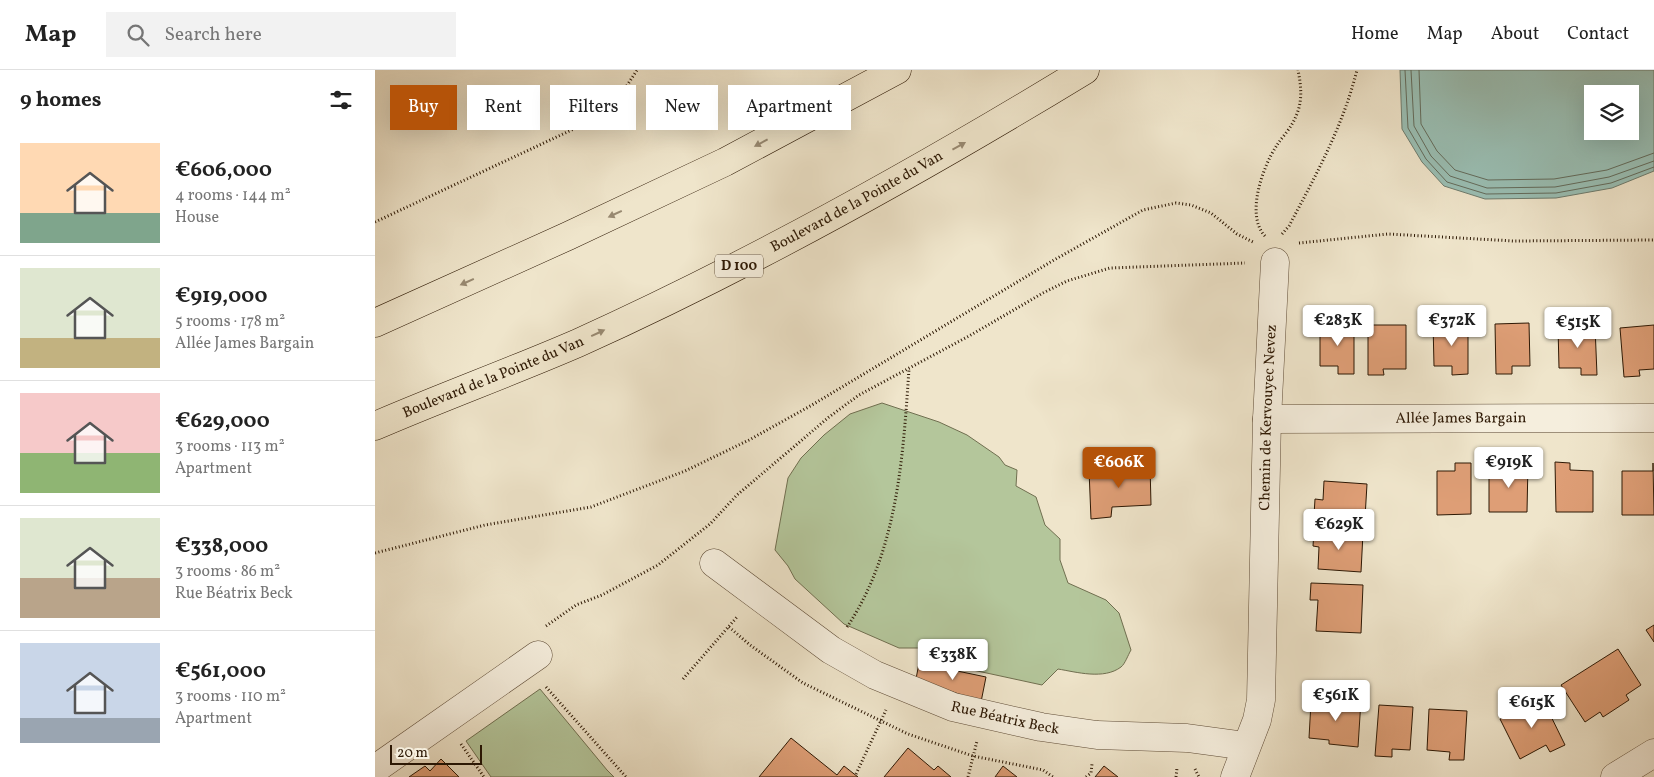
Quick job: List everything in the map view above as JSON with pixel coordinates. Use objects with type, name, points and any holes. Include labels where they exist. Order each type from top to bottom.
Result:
[{"type":"highway","points":[[375,323],[568,236],[725,162],[897,70]]},
{"type":"highway","name":"Boulevard de la Pointe du Van","points":[[375,426],[577,343],[705,283],[796,236],[965,143],[1085,70]]},
{"type":"street","name":"Chemin de Kervouyec Nevez","points":[[1235,777],[1257,720],[1261,700],[1267,419],[1274,254]]},
{"type":"street","name":"Allée James Bargain","points":[[1267,419],[1654,418]]},
{"type":"street","name":"Rue Béatrix Beck","points":[[714,562],[755,595],[831,650],[898,685],[930,698],[984,715],[1097,736],[1187,738],[1246,746]]},
{"type":"street","points":[[375,769],[532,659]]},
{"type":"street","points":[[1615,777],[1654,752]]},
{"type":"path","points":[[375,222],[610,112],[637,70]]},
{"type":"path","points":[[1274,254],[1260,231],[1256,215],[1258,196],[1264,169],[1269,158],[1296,116],[1301,95],[1298,70]]},
{"type":"path","points":[[1274,254],[1331,147],[1350,98],[1357,70]]},
{"type":"path","points":[[375,553],[485,525],[591,507],[685,471],[749,440],[1054,260],[1143,210],[1156,205],[1176,203],[1191,205],[1211,212],[1249,241],[1274,254]]},
{"type":"path","points":[[626,777],[532,659],[529,641],[576,605],[602,595],[658,565],[710,524],[737,495],[829,417],[859,395],[969,336],[1043,292],[1088,273],[1110,268],[1274,254],[1388,234],[1514,241],[1654,240]]},
{"type":"path","points":[[831,650],[864,596],[893,515],[904,440],[909,368]]},
{"type":"path","points":[[683,679],[755,595]]},
{"type":"path","points":[[729,626],[750,645],[803,683],[907,734],[973,756],[1043,770],[1053,777]]},
{"type":"path","points":[[856,774],[898,685]]},
{"type":"path","points":[[968,777],[984,715]]},
{"type":"path","points":[[447,720],[460,743],[484,777]]},
{"type":"green space","points":[[882,403],[939,422],[967,435],[999,457],[1005,465],[1017,470],[1016,486],[1036,497],[1045,525],[1060,539],[1060,560],[1068,583],[1106,600],[1119,613],[1131,650],[1121,667],[1114,671],[1098,674],[1058,669],[1042,685],[922,659],[920,648],[899,648],[844,624],[795,579],[788,566],[775,550],[788,478],[801,458],[824,435],[850,414]]},
{"type":"green space","points":[[540,689],[614,777],[491,777],[466,741]]},
{"type":"water","points":[[1400,70],[1654,70],[1654,171],[1612,188],[1556,198],[1485,199],[1444,186],[1422,162],[1402,129]]},
{"type":"building","points":[[1320,323],[1354,323],[1354,374],[1338,374],[1338,366],[1320,366]]},
{"type":"building","points":[[1433,323],[1468,323],[1468,374],[1452,375],[1452,366],[1434,366]]},
{"type":"building","points":[[1529,323],[1530,366],[1512,366],[1512,374],[1496,374],[1495,324]]},
{"type":"building","points":[[1368,325],[1406,325],[1406,369],[1383,369],[1384,375],[1368,375]]},
{"type":"building","points":[[1654,325],[1654,369],[1639,370],[1640,376],[1624,377],[1620,328]]},
{"type":"building","points":[[1595,326],[1597,375],[1581,375],[1581,368],[1559,368],[1558,327]]},
{"type":"building","points":[[1555,462],[1570,463],[1570,470],[1593,471],[1593,512],[1556,512]]},
{"type":"building","points":[[1455,463],[1471,463],[1471,514],[1437,515],[1437,471],[1455,471]]},
{"type":"building","points":[[1512,463],[1528,463],[1527,512],[1489,512],[1489,468],[1512,468]]},
{"type":"building","points":[[1653,463],[1654,515],[1622,515],[1622,471],[1653,471]]},
{"type":"building","points":[[1150,465],[1151,505],[1112,507],[1111,517],[1091,519],[1089,470]]},
{"type":"building","points":[[1324,481],[1367,484],[1365,518],[1314,515],[1315,499],[1323,500]]},
{"type":"building","points":[[1314,531],[1363,533],[1361,572],[1318,569],[1319,547],[1313,546]]},
{"type":"building","points":[[1311,583],[1363,585],[1361,633],[1316,631],[1318,600],[1310,600]]},
{"type":"building","points":[[1654,625],[1654,642],[1646,630]]},
{"type":"building","points":[[1618,649],[1641,685],[1626,695],[1629,700],[1603,717],[1600,712],[1585,722],[1561,685]]},
{"type":"building","points":[[919,663],[986,677],[981,702],[916,679]]},
{"type":"building","points":[[1331,698],[1361,700],[1358,747],[1329,744],[1329,740],[1309,738],[1311,702],[1331,703]]},
{"type":"building","points":[[1542,698],[1565,745],[1550,752],[1546,745],[1520,759],[1500,719]]},
{"type":"building","points":[[1379,705],[1413,707],[1410,750],[1392,749],[1392,757],[1375,756]]},
{"type":"building","points":[[1429,709],[1467,711],[1464,760],[1449,760],[1450,752],[1427,750]]},
{"type":"building","points":[[791,738],[837,775],[844,766],[858,777],[759,777]]},
{"type":"building","points":[[908,748],[934,770],[938,766],[951,777],[884,777]]},
{"type":"building","points":[[441,759],[459,777],[409,777],[425,766],[430,771]]},
{"type":"building","points":[[1003,766],[1017,777],[995,777]]},
{"type":"building","points":[[1104,766],[1118,777],[1095,777]]}]
